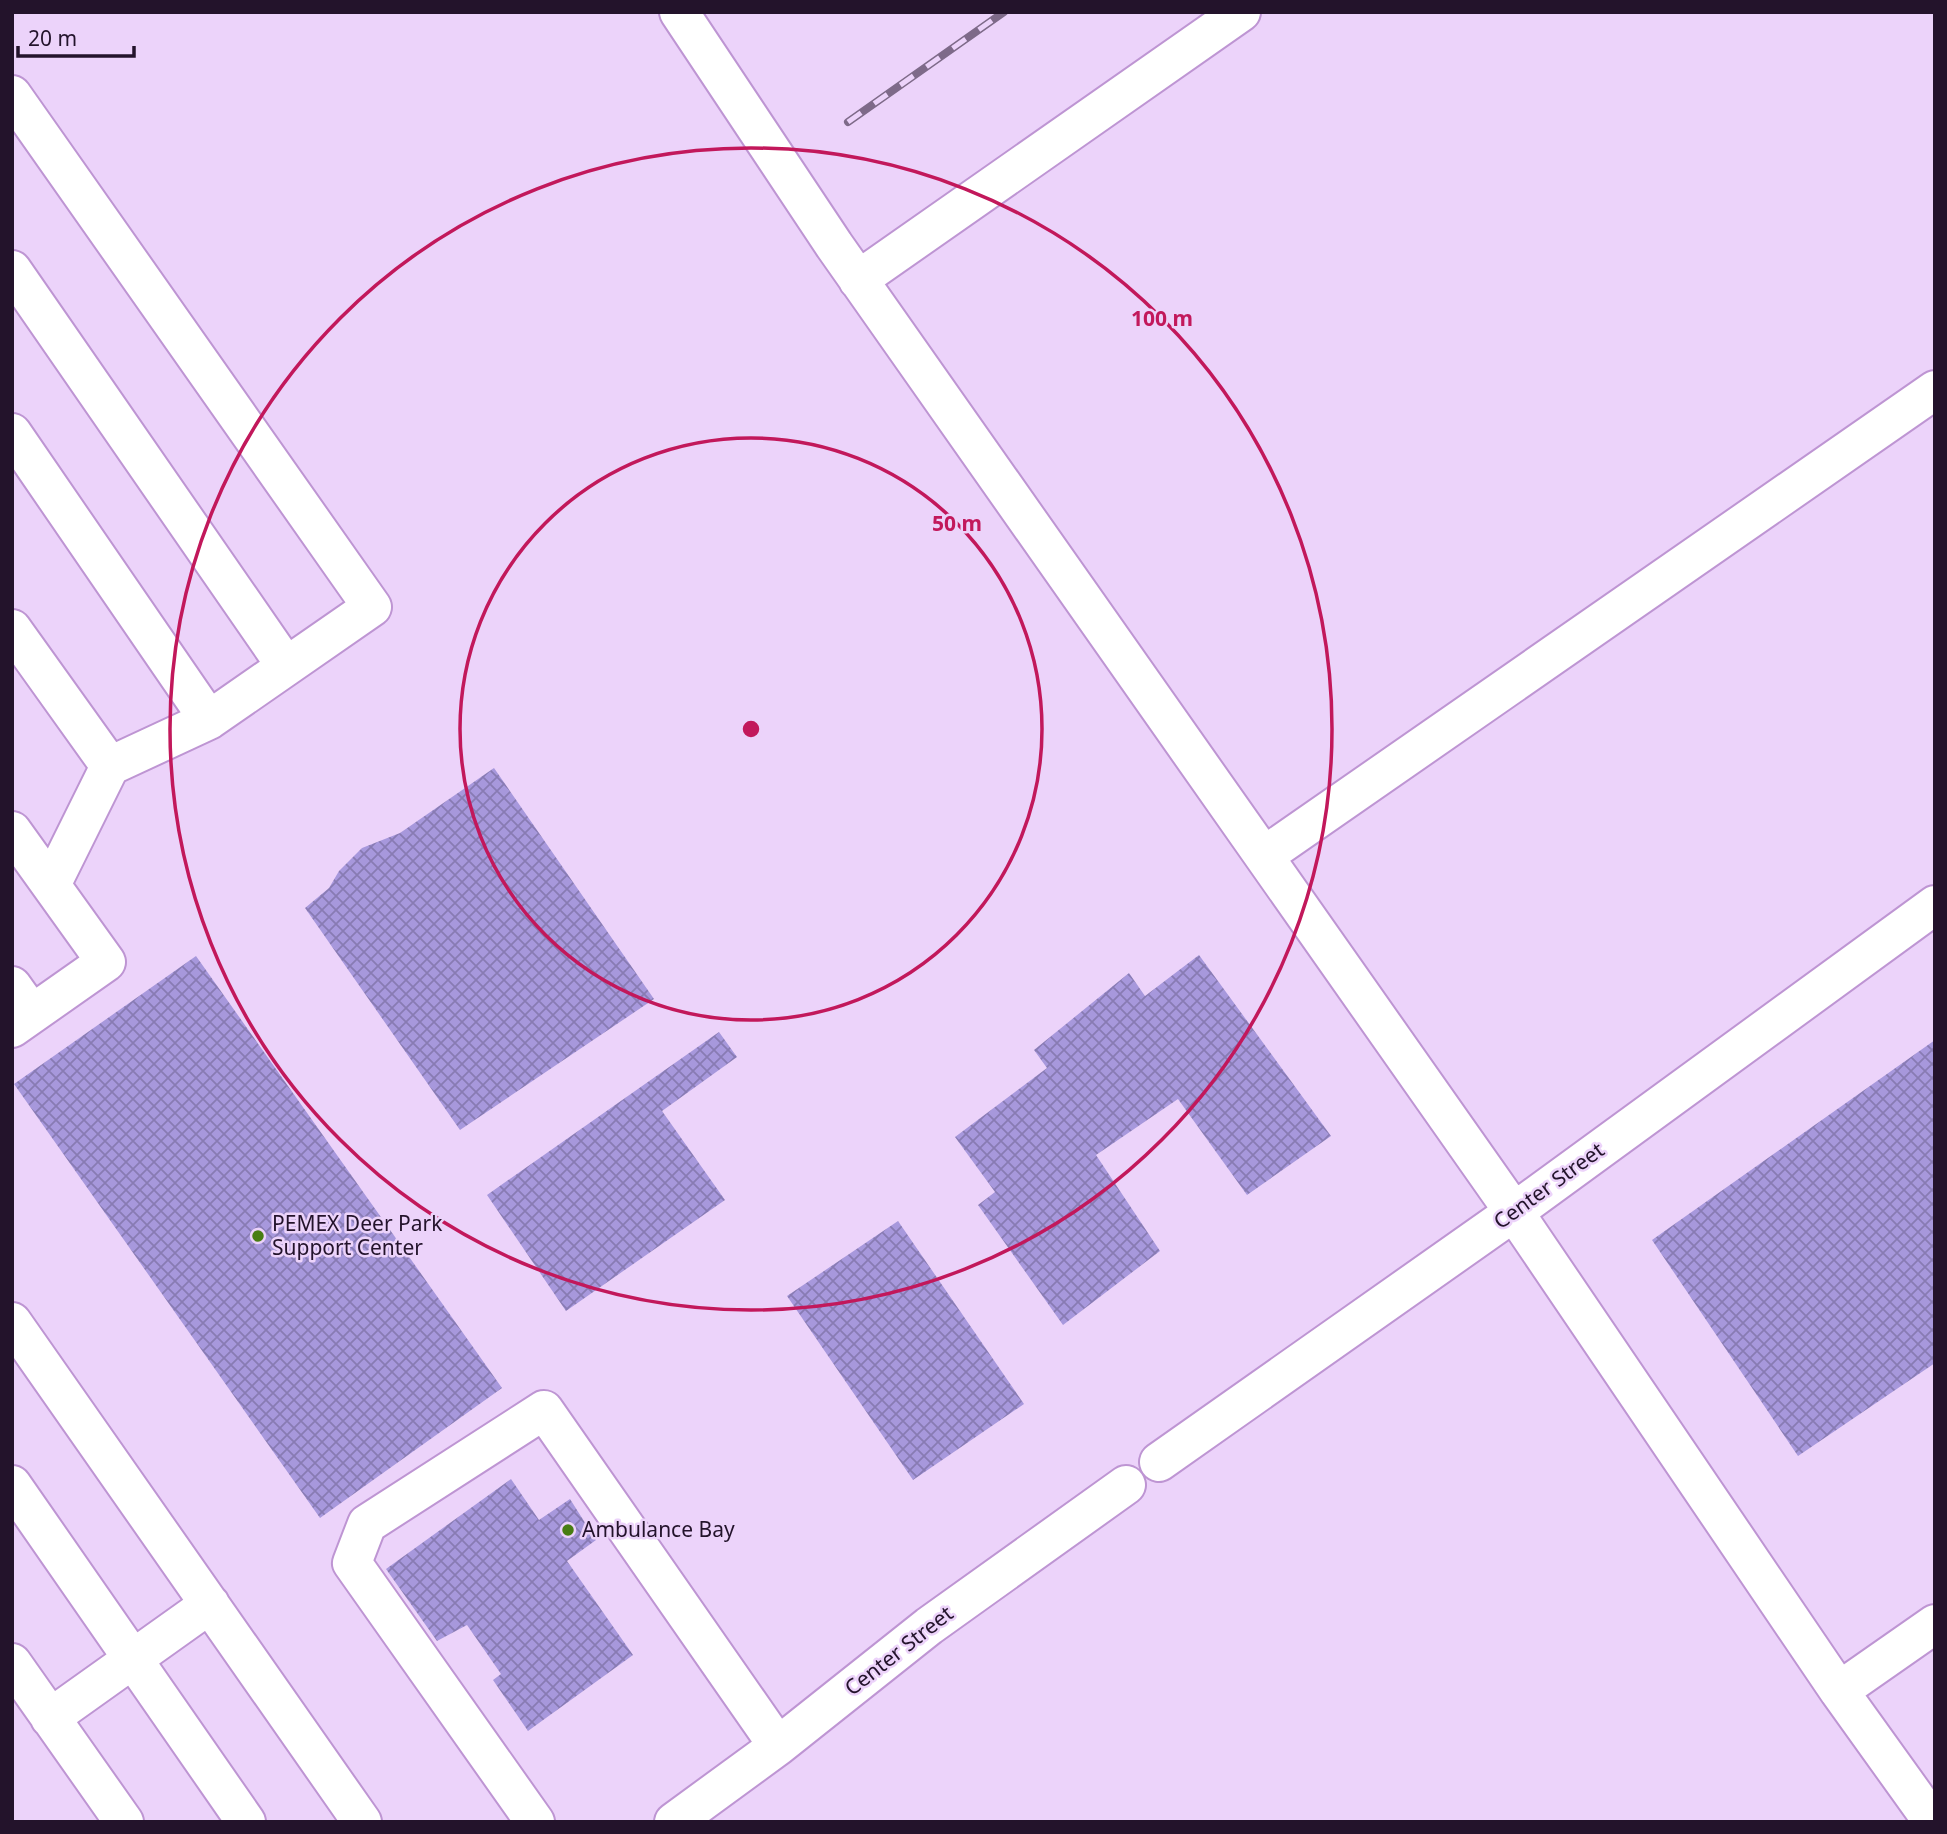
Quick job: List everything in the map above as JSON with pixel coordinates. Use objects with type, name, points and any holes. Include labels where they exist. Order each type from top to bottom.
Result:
[{"type":"lane","points":[[679,12],[858,280],[1514,1212],[1839,1691],[1933,1822]]},
{"type":"lane","points":[[858,280],[1241,12]]},
{"type":"lane","points":[[12,95],[372,607],[209,720],[110,766],[51,885]]},
{"type":"lane","points":[[12,270],[286,666]]},
{"type":"lane","points":[[1264,856],[1935,390]]},
{"type":"lane","points":[[12,433],[209,720]]},
{"type":"lane","points":[[12,629],[110,766]]},
{"type":"lane","points":[[12,831],[106,962],[19,1009]]},
{"type":"lane","name":"Center Street","points":[[1159,1462],[1514,1212],[1935,905]]},
{"type":"lane","points":[[12,1322],[362,1822]]},
{"type":"lane","points":[[535,1822],[352,1563],[367,1524],[544,1410],[778,1746]]},
{"type":"lane","points":[[12,1485],[246,1822]]},
{"type":"lane","name":"Center Street","points":[[674,1822],[778,1746],[929,1626],[1126,1485]]},
{"type":"lane","points":[[50,1718],[210,1604]]},
{"type":"lane","points":[[1839,1691],[1935,1624]]},
{"type":"lane","points":[[12,1663],[124,1822]]},
{"type":"building","points":[[494,768],[654,999],[460,1130],[305,908],[329,888],[339,871],[362,848],[400,833]]},
{"type":"building","points":[[1199,955],[1331,1136],[1247,1195],[1178,1099],[1096,1155],[1160,1251],[1063,1325],[978,1205],[995,1192],[955,1137],[1047,1068],[1034,1050],[1129,973],[1145,996]]},
{"type":"building","name":"PEMEX Deer Park Support Center","points":[[196,956],[502,1388],[320,1518],[14,1084]]},
{"type":"building","points":[[719,1032],[737,1057],[662,1111],[725,1200],[566,1311],[487,1195]]},
{"type":"building","points":[[1935,1040],[1935,1363],[1798,1456],[1652,1240]]},
{"type":"building","points":[[898,1221],[1024,1404],[913,1480],[787,1296]]},
{"type":"building","points":[[511,1479],[539,1520],[570,1499],[596,1540],[567,1561],[633,1655],[528,1731],[493,1680],[501,1674],[467,1625],[437,1641],[386,1569]]},
{"type":"railway","points":[[848,122],[1004,12]]},
{"type":"place","name":"PEMEX Deer Park Support Center","points":[[258,1236]]},
{"type":"place","name":"Ambulance Bay","points":[[568,1530]]}]
